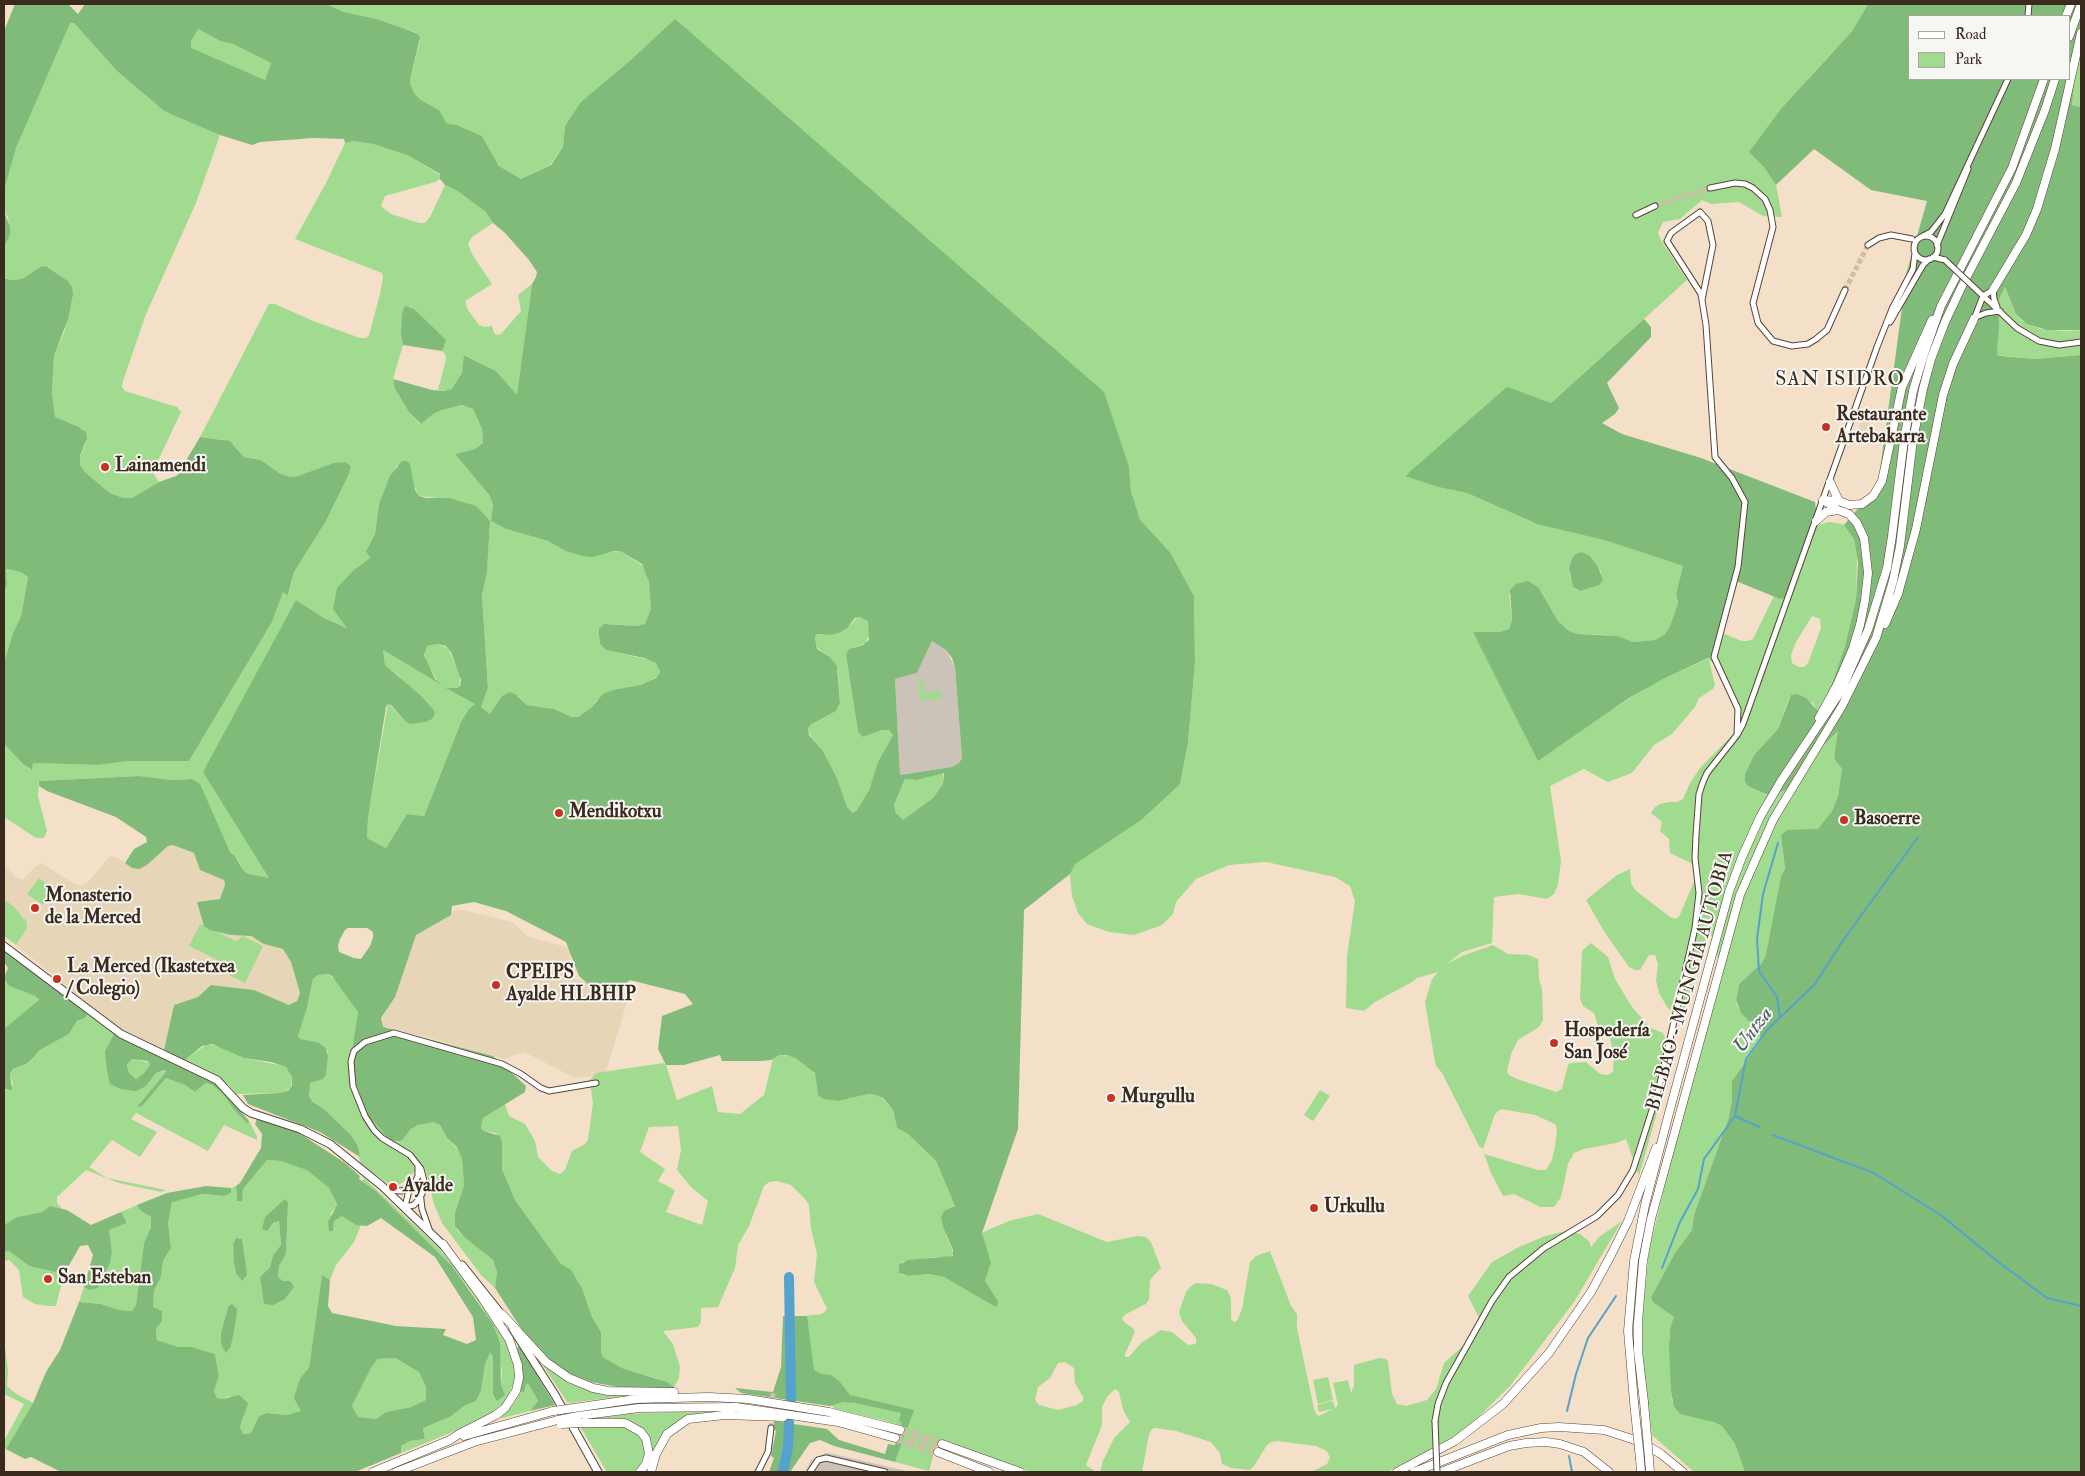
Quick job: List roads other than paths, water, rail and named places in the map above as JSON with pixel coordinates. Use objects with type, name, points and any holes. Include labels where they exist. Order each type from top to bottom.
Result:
[{"type":"highway","points":[[2070,34],[2081,4]]},
{"type":"highway","points":[[1994,290],[2026,235],[2038,209],[2055,149],[2081,33]]},
{"type":"highway","name":"BILBAO - MUNGIA AUTOBIA","points":[[1641,1472],[1628,1331],[1634,1261],[1645,1205],[1718,934],[1742,857],[1760,816],[1841,691],[1868,630],[1882,584],[1891,544],[1904,440],[1913,391],[1923,357],[1941,306],[2012,168],[2044,80]]},
{"type":"highway","name":"BILBAO - MUNGIA AUTOBIA","points":[[1650,1472],[1638,1350],[1638,1322],[1643,1261],[1651,1219],[1740,895],[1773,820],[1842,706],[1876,638],[1893,581],[1900,546],[1913,440],[1931,359],[1945,322],[1962,286],[2016,183],[2055,80]]},
{"type":"highway","points":[[1823,500],[1839,501],[1849,505],[1862,504],[1873,496],[1882,481],[1902,387],[1933,316],[1941,306]]},
{"type":"highway","points":[[1876,638],[1883,631],[1906,568],[1918,520],[1943,395],[1953,364],[1974,319]]},
{"type":"highway","points":[[1830,482],[1834,494],[1839,501]]},
{"type":"highway","points":[[1801,751],[1847,662],[1860,626],[1868,573],[1864,538],[1857,523],[1849,514],[1838,510],[1823,500]]},
{"type":"highway","points":[[1816,521],[1826,512],[1838,510]]},
{"type":"highway","points":[[1397,1472],[1455,1441],[1503,1404],[1549,1353],[1591,1292],[1628,1222],[1669,1113]]},
{"type":"highway","points":[[443,1244],[484,1299],[509,1339],[515,1355],[519,1378],[516,1391],[505,1408],[450,1440]]},
{"type":"highway","points":[[502,1314],[546,1362],[558,1372],[581,1384],[608,1391],[692,1392],[748,1399],[829,1412],[900,1430]]},
{"type":"highway","points":[[373,1472],[450,1440],[499,1425],[553,1412],[636,1398],[709,1397],[748,1399]]},
{"type":"highway","points":[[396,1472],[454,1449],[500,1434],[639,1408],[736,1407],[838,1422],[895,1438]]},
{"type":"highway","points":[[651,1472],[656,1454],[667,1434],[688,1419],[725,1415],[838,1422]]},
{"type":"highway","points":[[580,1420],[625,1423],[641,1432],[648,1446],[649,1454],[646,1464],[640,1472]]},
{"type":"highway","points":[[1414,1472],[1508,1435],[1541,1428],[1577,1427],[1604,1430],[1645,1444],[1667,1458],[1683,1472]]},
{"type":"highway","points":[[1439,1472],[1509,1446],[1546,1442],[1560,1444],[1584,1452],[1609,1472]]},
{"type":"highway","points":[[942,1444],[1020,1472]]},
{"type":"highway","points":[[938,1452],[989,1472]]},
{"type":"main road","points":[[4,946],[121,1034],[217,1080],[243,1108],[251,1113],[314,1135],[350,1160],[386,1190],[443,1244],[502,1314],[535,1363],[599,1471]]},
{"type":"street","points":[[1439,1472],[1435,1420],[1438,1404],[1446,1383],[1501,1288],[1523,1264],[1603,1211],[1618,1195],[1634,1170],[1659,1088],[1695,928],[1699,893],[1695,858],[1699,794],[1706,774],[1737,735],[1743,724],[1892,309],[1913,269],[1914,244],[1939,224],[2008,80]]},
{"type":"street","points":[[1884,331],[1923,266],[1936,253],[1937,246],[1965,179],[1971,159]]},
{"type":"street","points":[[1710,188],[1735,183],[1745,184],[1765,198],[1770,210],[1772,227],[1753,304],[1758,323],[1773,341],[1792,346],[1808,344],[1816,339],[1827,330],[1845,290]]},
{"type":"street","points":[[1636,215],[1655,206]]},
{"type":"street","points":[[1702,300],[1713,245],[1708,221],[1700,212],[1671,233],[1667,241],[1701,294],[1706,326],[1715,458],[1732,478],[1745,502],[1738,567],[1714,657],[1738,709],[1737,735]]},
{"type":"street","points":[[1868,245],[1879,238],[1891,235],[1912,239]]},
{"type":"street","points":[[1923,236],[1932,238],[1945,260],[2017,328],[2039,341],[2059,345],[2081,342]]},
{"type":"street","points":[[1915,253],[1920,258],[1945,260]]},
{"type":"street","points":[[1974,319],[1982,295],[1994,290],[1994,299],[2000,311]]},
{"type":"street","points":[[1974,319],[1986,313],[2000,311]]},
{"type":"street","points":[[405,1207],[414,1205],[421,1196],[424,1186],[424,1174],[404,1150],[382,1138],[365,1116],[353,1086],[351,1070],[354,1051],[365,1042],[394,1033],[502,1064],[549,1091],[596,1083]]},
{"type":"street","points":[[405,1207],[418,1176],[418,1165]]},
{"type":"street","points":[[386,1190],[400,1191],[416,1188],[421,1196],[424,1218],[431,1232]]},
{"type":"street","points":[[758,1472],[768,1452],[771,1428]]},
{"type":"street","points":[[810,1472],[818,1460],[826,1458],[885,1472]]},
{"type":"waterway","name":"Untza","points":[[1662,1268],[1680,1222],[1698,1189],[1704,1159],[1735,1116],[1746,1059],[1768,1029],[1815,984],[1842,942],[1918,837]]},
{"type":"waterway","points":[[1778,843],[1763,894],[1757,939],[1759,971],[1777,997],[1780,1017]]},
{"type":"waterway","points":[[1735,1116],[1759,1127]]},
{"type":"waterway","points":[[1773,1135],[1874,1173],[1942,1216],[1997,1261],[2047,1298],[2081,1306]]},
{"type":"waterway","points":[[789,1277],[791,1401]]},
{"type":"waterway","name":"Untza","points":[[1567,1411],[1576,1374],[1588,1338],[1616,1296]]},
{"type":"waterway","points":[[783,1472],[788,1447],[789,1422]]},
{"type":"waterway","name":"Untza","points":[[1569,1456],[1572,1472]]},
{"type":"tunnel","points":[[1655,206],[1710,188]]},
{"type":"tunnel","points":[[1845,290],[1868,245]]},
{"type":"tunnel","points":[[771,1428],[773,1392]]},
{"type":"tunnel","points":[[900,1430],[942,1444]]},
{"type":"tunnel","points":[[895,1438],[938,1452]]},
{"type":"place","name":"Restaurante Artebakarra","points":[[1826,427]]},
{"type":"place","name":"Lainamendi","points":[[105,467]]},
{"type":"place","name":"Mendikotxu","points":[[559,813]]},
{"type":"place","name":"Basoerre","points":[[1844,820]]},
{"type":"place","name":"Monasterio de la Merced","points":[[35,908]]},
{"type":"place","name":"La Merced (Ikastetxea / Colegio)","points":[[57,979]]},
{"type":"place","name":"CPEIPS Ayalde HLBHIP","points":[[496,985]]},
{"type":"place","name":"Hospedería San José","points":[[1554,1043]]},
{"type":"place","name":"Murgullu","points":[[1111,1098]]},
{"type":"place","name":"Ayalde","points":[[393,1187]]},
{"type":"place","name":"Urkullu","points":[[1314,1208]]},
{"type":"place","name":"San Esteban","points":[[48,1279]]},
{"type":"district","name":"SAN ISIDRO","points":[[1840,381]]}]
